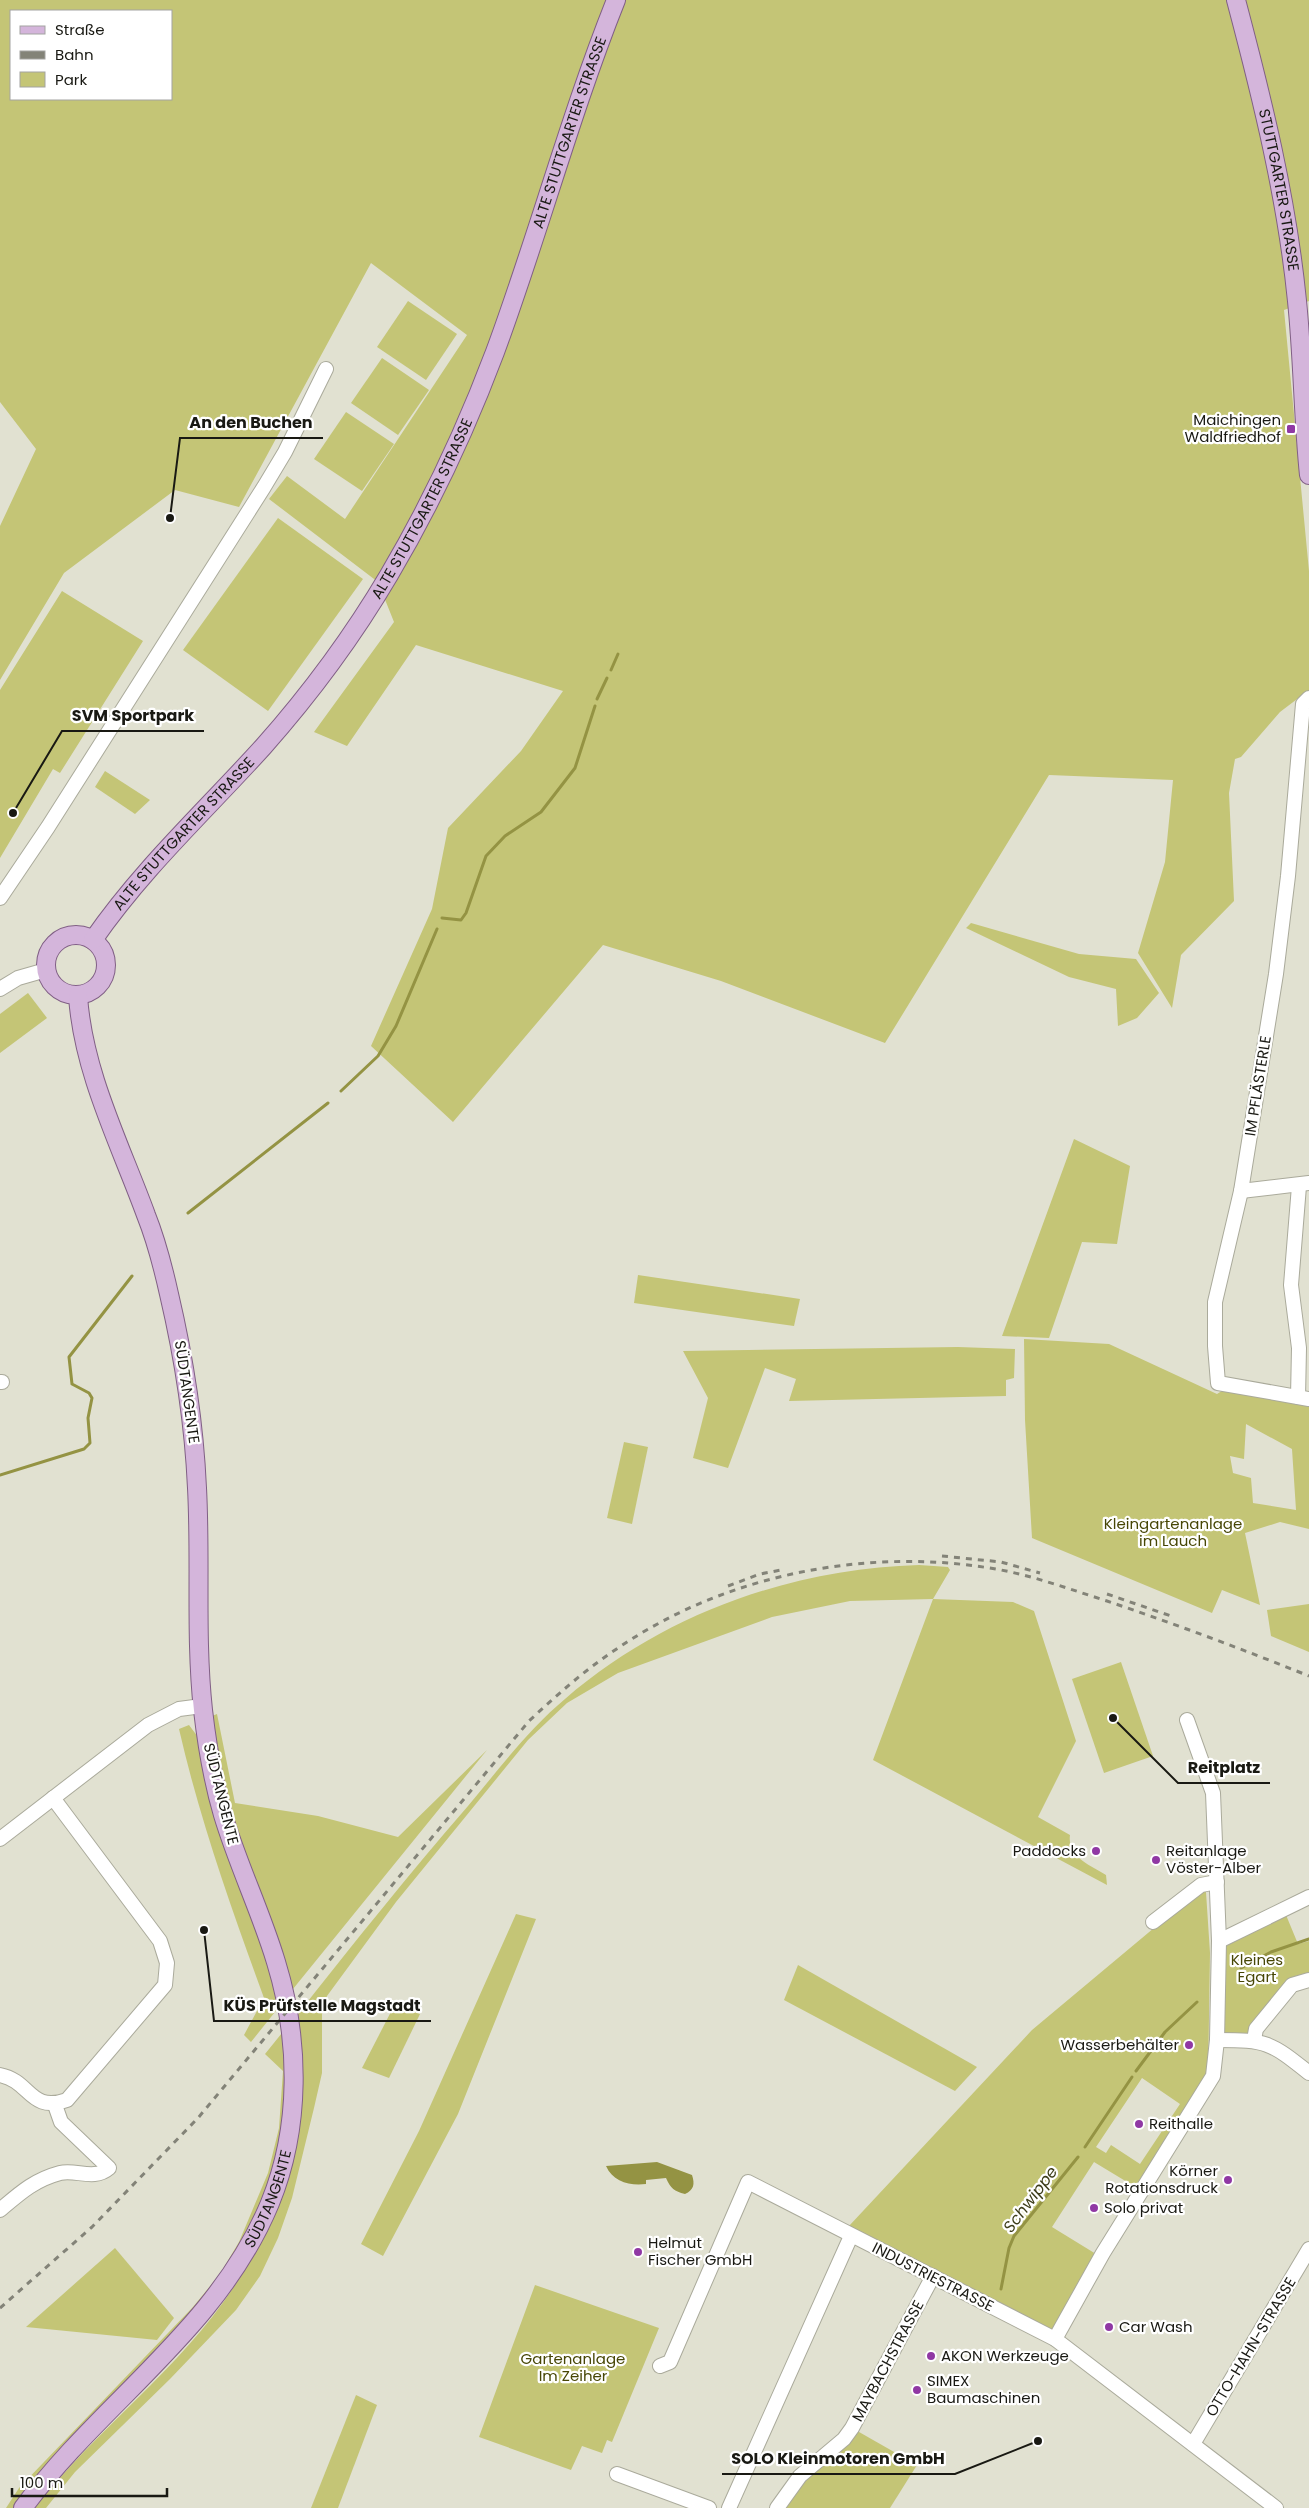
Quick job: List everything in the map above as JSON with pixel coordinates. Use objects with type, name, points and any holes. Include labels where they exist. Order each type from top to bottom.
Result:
[{"type":"main road","name":"ALTE STUTTGARTER STRASSE","points":[[93,940],[134,886],[264,746],[305,696],[362,618],[412,534],[457,444],[495,352],[586,80],[616,0]]},
{"type":"main road","name":"STUTTGARTER STRASSE","points":[[1236,0],[1273,148],[1297,299],[1307,382],[1309,475]]},
{"type":"main road","points":[[74,935],[93,940],[104,955],[105,973],[95,989],[78,996],[61,992],[48,979],[46,970],[46,960],[55,943],[74,935]]},
{"type":"main road","name":"SÜDTANGENTE","points":[[23,2508],[67,2455],[197,2321],[225,2284],[258,2231],[272,2199],[289,2132],[294,2076],[286,1996],[267,1934],[224,1817],[210,1760],[202,1706],[198,1629],[198,1491],[188,1382],[168,1290],[154,1237],[93,1072],[81,1022],[78,996]]},
{"type":"street","points":[[0,898],[48,828],[264,487],[285,452],[326,368]]},
{"type":"street","name":"IM PFLÄSTERLE","points":[[1304,1398],[1218,1383],[1215,1346],[1216,1302],[1240,1190],[1276,974],[1288,876],[1302,704],[1309,698]]},
{"type":"street","points":[[0,989],[18,978],[46,970]]},
{"type":"street","points":[[1240,1190],[1304,1185],[1291,1284],[1300,1348],[1304,1398]]},
{"type":"street","points":[[0,1839],[148,1725],[179,1710],[202,1706]]},
{"type":"street","points":[[1055,2338],[1103,2252],[1213,2076],[1217,2040],[1219,1941],[1212,1793],[1187,1720]]},
{"type":"street","points":[[0,2075],[10,2077],[46,2105],[55,2105],[67,2100],[165,1985],[167,1963],[160,1941],[53,1798]]},
{"type":"street","points":[[1153,1922],[1201,1885],[1217,1882]]},
{"type":"street","points":[[1219,1941],[1309,1896]]},
{"type":"street","points":[[1254,2040],[1256,2028],[1292,1985],[1309,1980]]},
{"type":"street","points":[[1217,2040],[1254,2040],[1277,2047],[1309,2073]]},
{"type":"street","points":[[0,2210],[35,2181],[62,2172],[103,2173],[108,2168],[61,2122],[55,2105]]},
{"type":"street","name":"INDUSTRIESTRASSE","points":[[660,2366],[670,2362],[748,2182],[1055,2338],[1276,2508]]},
{"type":"street","points":[[729,2508],[851,2236]]},
{"type":"street","name":"OTTO-HAHN-STRASSE","points":[[1194,2444],[1309,2249]]},
{"type":"street","name":"MAYBACHSTRASSE","points":[[777,2508],[800,2476],[844,2439],[852,2428],[933,2276]]},
{"type":"street","points":[[617,2474],[709,2508]]},
{"type":"green space","points":[[0,0],[1309,0],[1309,301],[1284,310],[1309,571],[1309,690],[1280,712],[1241,757],[1235,759],[1229,793],[1234,901],[1181,955],[1172,1008],[1138,953],[1165,862],[1173,780],[1049,775],[885,1043],[721,981],[603,945],[453,1122],[371,1046],[432,909],[448,828],[521,751],[563,691],[416,645],[347,746],[314,732],[394,622],[378,582],[269,499],[287,476],[345,519],[467,335],[371,263],[239,507],[175,490],[64,573],[0,680],[0,526],[36,449],[0,402]]},
{"type":"green space","points":[[408,301],[457,334],[426,380],[377,347]]},
{"type":"green space","points":[[382,358],[429,390],[398,435],[351,403]]},
{"type":"green space","points":[[346,412],[394,444],[362,491],[314,459]]},
{"type":"green space","points":[[278,518],[363,579],[268,711],[183,650]]},
{"type":"green space","points":[[62,591],[143,641],[60,773],[53,769],[0,858],[0,690]]},
{"type":"green space","points":[[105,771],[150,800],[135,814],[95,787]]},
{"type":"green space","points":[[971,923],[1079,954],[1136,959],[1159,993],[1137,1018],[1118,1026],[1116,989],[1069,977],[966,928]]},
{"type":"green space","points":[[28,993],[47,1018],[0,1053],[0,1014]]},
{"type":"green space","points":[[1074,1139],[1130,1166],[1117,1244],[1082,1242],[1049,1338],[1002,1336]]},
{"type":"green space","points":[[638,1275],[800,1299],[794,1326],[634,1303]]},
{"type":"green space","name":"Kleingartenanlage im Lauch","points":[[1024,1339],[1109,1344],[1217,1394],[1228,1387],[1309,1403],[1309,1529],[1280,1522],[1245,1533],[1260,1605],[1222,1590],[1212,1613],[1032,1538],[1025,1420]],"holes":[[[1246,1424],[1292,1449],[1296,1510],[1253,1503],[1251,1478],[1233,1473],[1230,1456],[1244,1459]]]},
{"type":"green space","points":[[958,1347],[1015,1349],[1014,1378],[1006,1380],[1006,1396],[789,1401],[796,1379],[765,1368],[728,1468],[693,1458],[708,1398],[683,1351]]},
{"type":"green space","points":[[624,1442],[648,1447],[632,1524],[607,1518]]},
{"type":"green space","points":[[919,1565],[948,1567],[950,1570],[933,1599],[850,1601],[772,1617],[618,1673],[567,1703],[528,1740],[396,1902],[327,1996],[322,2012],[322,2073],[314,2108],[292,2198],[278,2238],[260,2276],[236,2310],[170,2379],[75,2472],[46,2508],[35,2508],[62,2475],[183,2351],[211,2319],[236,2284],[264,2231],[298,2125],[302,2078],[297,2015],[403,1883],[526,1737],[551,1711],[603,1669],[644,1643],[686,1620],[776,1587],[823,1576],[871,1568]]},
{"type":"green space","points":[[933,1599],[1013,1602],[1034,1611],[1076,1741],[1038,1817],[1070,1835],[1070,1843],[1076,1855],[1106,1875],[1107,1885],[873,1760]]},
{"type":"green space","points":[[1309,1604],[1309,1652],[1271,1636],[1267,1610]]},
{"type":"green space","points":[[1121,1662],[1153,1756],[1104,1773],[1072,1679]]},
{"type":"green space","points":[[217,1714],[235,1803],[318,1816],[398,1837],[487,1750],[293,1989],[231,1819],[212,1716]]},
{"type":"green space","points":[[189,1725],[198,1737],[283,2002],[251,2042],[244,2035],[264,1998],[207,1831],[187,1763],[179,1729]]},
{"type":"green space","points":[[1197,1892],[1206,1892],[1210,1953],[1208,2079],[1059,2336],[849,2226],[1032,2030]],"holes":[[[1142,2078],[1180,2104],[1140,2164],[1111,2145],[1106,2153],[1096,2147]],[[1094,2162],[1137,2188],[1096,2254],[1052,2227]]]},
{"type":"green space","points":[[516,1914],[536,1919],[458,2114],[383,2256],[361,2244],[419,2131]]},
{"type":"green space","name":"Kleines Egart","points":[[1286,1915],[1298,1944],[1309,1941],[1309,1977],[1290,1982],[1247,2035],[1224,2034],[1222,1948]]},
{"type":"green space","points":[[798,1965],[977,2067],[955,2091],[784,2000]]},
{"type":"green space","points":[[396,2002],[420,2014],[389,2078],[362,2068]]},
{"type":"green space","points":[[286,2028],[286,2116],[270,2188],[216,2290],[18,2508],[6,2508],[19,2488],[193,2307],[220,2274],[239,2242],[268,2173],[279,2128],[283,2071],[265,2054]]},
{"type":"green space","points":[[115,2248],[174,2318],[157,2340],[26,2327]]},
{"type":"green space","name":"Gartenanlage Im Zeiher","points":[[535,2285],[659,2328],[612,2442],[607,2440],[602,2453],[582,2446],[571,2470],[479,2437]]},
{"type":"green space","points":[[356,2395],[377,2405],[338,2508],[311,2508]]},
{"type":"green space","points":[[852,2428],[917,2465],[890,2508],[769,2508],[798,2471]]},
{"type":"shaded area","points":[[657,2162],[692,2175],[692,2189],[685,2194],[678,2192],[671,2187],[666,2178],[646,2180],[646,2184],[623,2182],[613,2176],[606,2166]]},
{"type":"waterway","points":[[611,670],[618,654]]},
{"type":"waterway","points":[[597,699],[607,678]]},
{"type":"waterway","points":[[442,918],[461,920],[466,913],[486,856],[505,836],[541,812],[575,768],[595,706]]},
{"type":"waterway","points":[[341,1091],[378,1056],[396,1026],[437,929]]},
{"type":"waterway","points":[[188,1213],[328,1103]]},
{"type":"waterway","points":[[0,1475],[84,1449],[90,1443],[88,1418],[92,1398],[89,1393],[72,1384],[69,1357],[132,1276]]},
{"type":"waterway","name":"Schwippe","points":[[1241,1968],[1271,1952],[1309,1939]]},
{"type":"waterway","name":"Schwippe","points":[[1136,2071],[1165,2032],[1197,2002]]},
{"type":"waterway","name":"Schwippe","points":[[1085,2147],[1132,2077]]},
{"type":"waterway","name":"Schwippe","points":[[1001,2289],[1009,2248],[1014,2236],[1078,2157]]},
{"type":"railway","points":[[942,1556],[1001,1562],[1040,1573]]},
{"type":"railway","points":[[0,2308],[92,2227],[198,2118],[529,1721],[596,1663],[663,1621],[708,1600],[755,1584],[804,1572],[853,1564],[903,1561],[952,1563],[1001,1570],[1054,1584],[1234,1646],[1309,1676]]},
{"type":"railway","points":[[728,1586],[760,1574],[781,1570]]},
{"type":"railway","points":[[1107,1594],[1171,1616]]},
{"type":"place","name":"Maichingen Waldfriedhof","points":[[1291,429]]},
{"type":"place","name":"An den Buchen","points":[[170,518]]},
{"type":"place","name":"SVM Sportpark","points":[[13,813]]},
{"type":"place","name":"Reitplatz","points":[[1113,1718]]},
{"type":"place","name":"Paddocks","points":[[1096,1851]]},
{"type":"place","name":"Reitanlage Vöster-Alber","points":[[1156,1860]]},
{"type":"place","name":"KÜS Prüfstelle Magstadt","points":[[204,1930]]},
{"type":"place","name":"Wasserbehälter","points":[[1189,2045]]},
{"type":"place","name":"Reithalle","points":[[1139,2124]]},
{"type":"place","name":"Körner Rotationsdruck","points":[[1228,2180]]},
{"type":"place","name":"Solo privat","points":[[1094,2208]]},
{"type":"place","name":"Helmut Fischer GmbH","points":[[638,2252]]},
{"type":"place","name":"Car Wash","points":[[1109,2327]]},
{"type":"place","name":"AKON Werkzeuge","points":[[931,2356]]},
{"type":"place","name":"SIMEX Baumaschinen","points":[[917,2390]]},
{"type":"place","name":"SOLO Kleinmotoren GmbH","points":[[1038,2441]]}]
